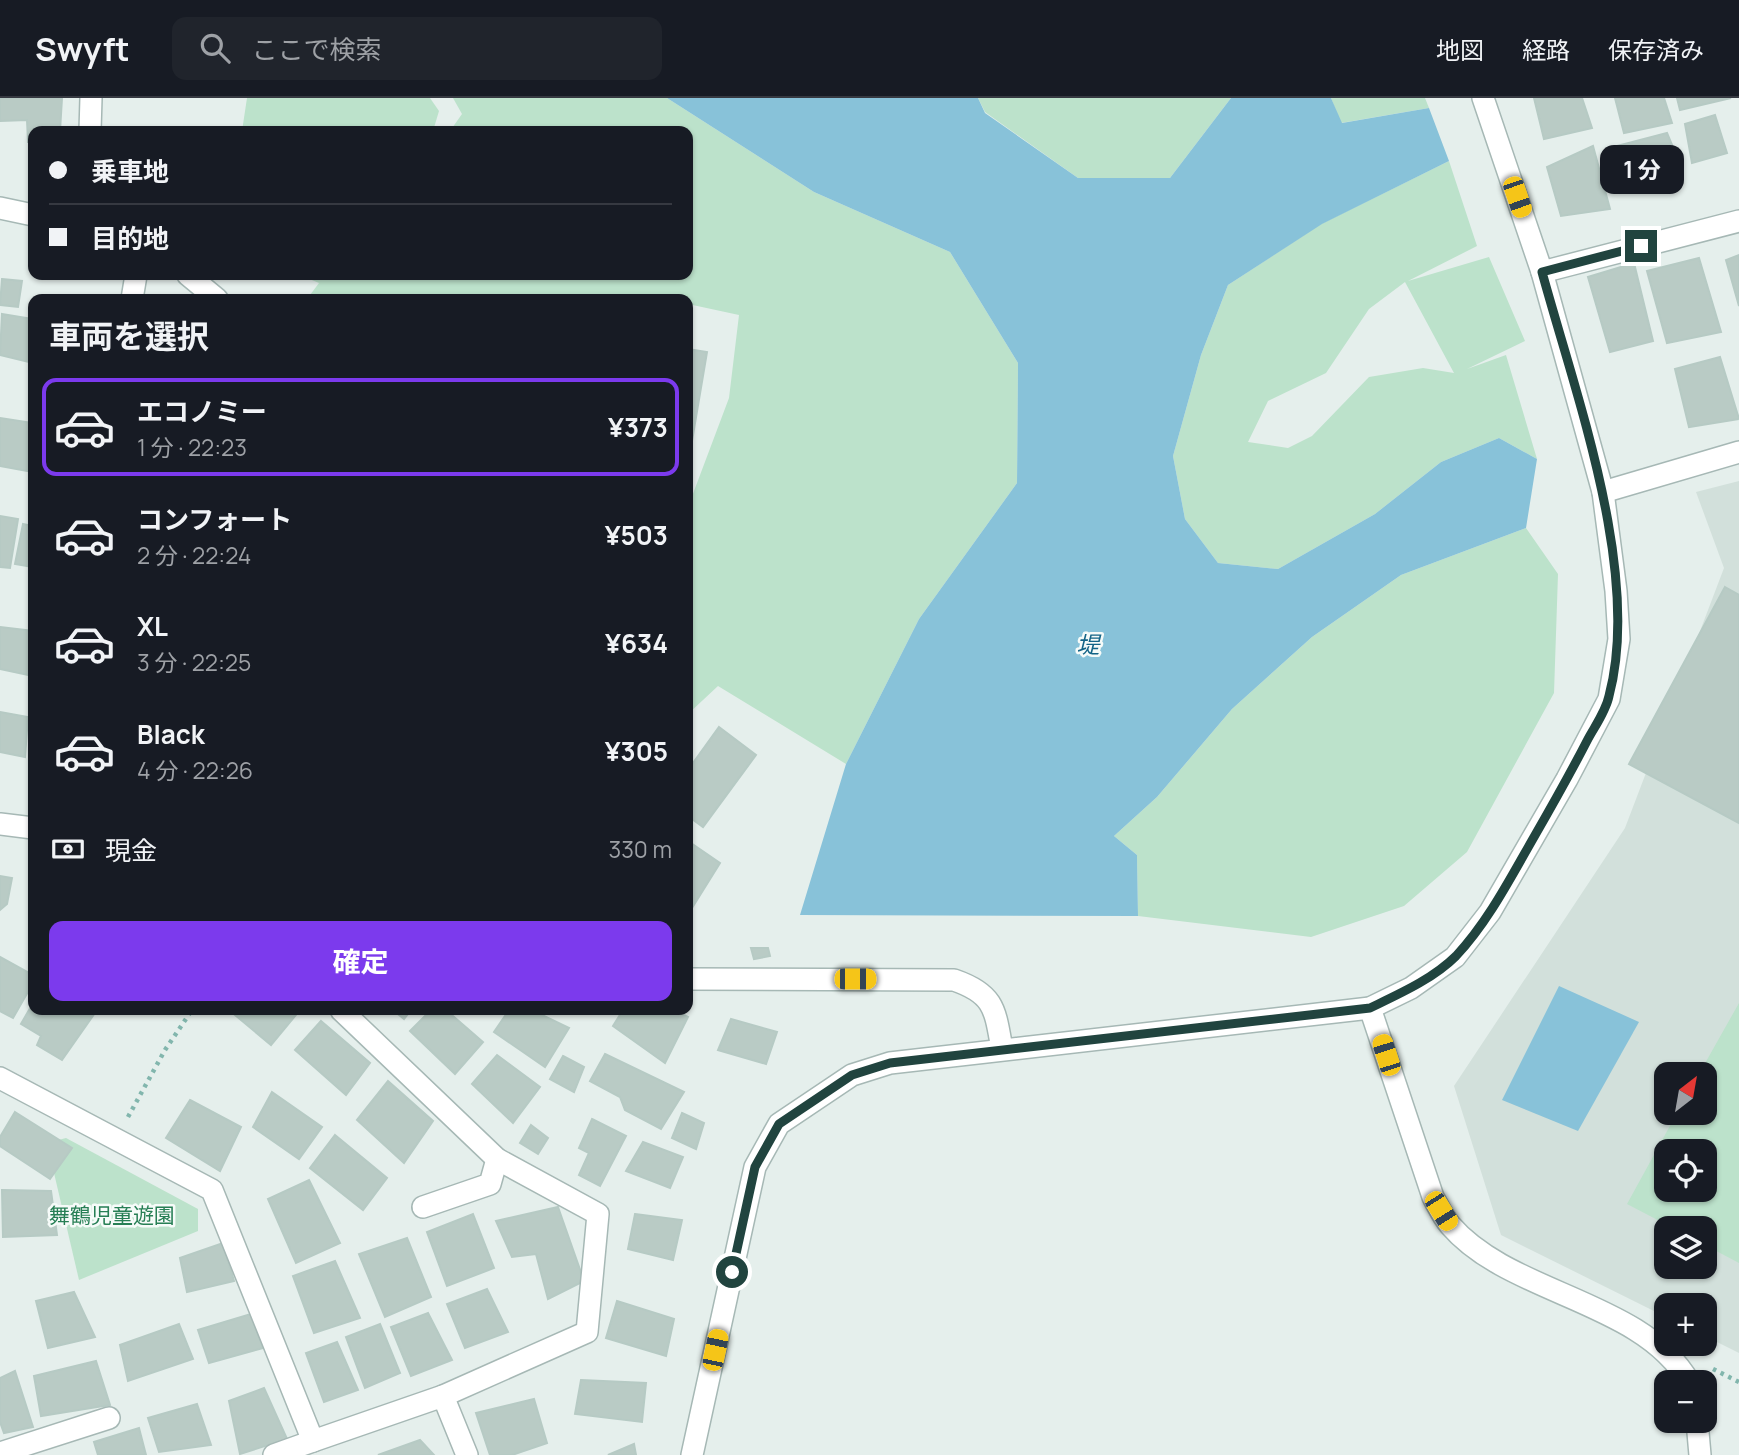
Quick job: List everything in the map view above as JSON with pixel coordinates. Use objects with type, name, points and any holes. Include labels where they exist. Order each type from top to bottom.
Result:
[{"type":"street","points":[[90,98],[90,126]]},
{"type":"street","points":[[692,1455],[755,1167],[779,1124],[852,1075],[890,1063],[1370,1008],[1411,988],[1455,957],[1490,912],[1567,779],[1609,699],[1619,639],[1616,591],[1603,492],[1542,272],[1483,98]]},
{"type":"street","points":[[0,208],[28,214]]},
{"type":"street","points":[[1542,272],[1739,221]]},
{"type":"street","points":[[194,280],[211,294]]},
{"type":"street","points":[[1603,492],[1739,452]]},
{"type":"street","points":[[0,824],[28,827]]},
{"type":"street","points":[[693,979],[954,980],[975,987],[994,1005],[1002,1049]]},
{"type":"street","points":[[1370,1008],[1433,1197],[1450,1225],[1481,1252],[1649,1338],[1678,1363],[1682,1370]]},
{"type":"street","points":[[274,1455],[443,1396],[587,1332],[598,1214],[497,1159],[346,1015]]},
{"type":"street","points":[[0,1078],[212,1191],[313,1441]]},
{"type":"street","points":[[423,1207],[490,1184],[497,1159]]},
{"type":"street","points":[[443,1396],[467,1455]]},
{"type":"street","points":[[0,1453],[108,1418]]},
{"type":"street","points":[[1698,1433],[1700,1455]]},
{"type":"path","points":[[117,1140],[165,1050],[189,1015]]},
{"type":"shaded area","points":[[1739,481],[1739,1353],[1717,1342],[1717,1293],[1654,1293],[1654,1311],[1501,1235],[1454,1086],[1625,828],[1724,568],[1696,492]]},
{"type":"green space","points":[[247,98],[430,98],[439,111],[434,126],[243,126]]},
{"type":"green space","points":[[453,98],[667,98],[814,192],[950,252],[1018,363],[1017,483],[919,619],[846,764],[718,686],[693,709],[693,494],[729,398],[739,315],[693,305],[693,294],[311,294],[319,283],[312,280],[693,280],[693,126],[454,126],[462,114]]},
{"type":"green space","points":[[978,98],[1231,98],[1170,178],[1078,178],[985,112]]},
{"type":"green space","points":[[1331,98],[1425,98],[1429,108],[1341,123]]},
{"type":"green space","points":[[1449,161],[1477,246],[1408,281],[1489,257],[1525,341],[1467,369],[1506,355],[1537,459],[1499,438],[1441,462],[1375,514],[1278,569],[1218,563],[1185,519],[1173,456],[1201,355],[1228,285],[1321,224]],"holes":[[[1405,282],[1454,373],[1423,368],[1369,377],[1312,436],[1288,448],[1248,442],[1268,401],[1326,373],[1369,309]]]},
{"type":"green space","points":[[1526,528],[1558,574],[1554,693],[1467,852],[1404,906],[1311,937],[1138,916],[1137,855],[1114,836],[1157,797],[1232,709],[1312,637],[1401,575]]},
{"type":"green space","points":[[1739,1003],[1739,1263],[1717,1251],[1717,1216],[1654,1218],[1627,1204],[1654,1155],[1654,1202],[1717,1202],[1717,1139],[1663,1139],[1670,1125],[1717,1125],[1717,1062],[1706,1062]]},
{"type":"green space","name":"舞鶴児童遊園","points":[[66,1138],[198,1209],[198,1231],[79,1280],[47,1143]]},
{"type":"water","name":"堤","points":[[667,98],[978,98],[985,113],[1078,178],[1170,178],[1231,98],[1331,98],[1342,123],[1429,108],[1449,161],[1322,224],[1228,285],[1201,355],[1173,456],[1185,519],[1218,563],[1278,569],[1375,514],[1441,462],[1499,438],[1537,459],[1526,528],[1401,575],[1312,637],[1232,709],[1157,797],[1114,836],[1137,855],[1138,916],[800,915],[846,764],[919,619],[1017,483],[1018,363],[950,252],[814,192]]},
{"type":"water","points":[[1559,986],[1639,1022],[1578,1131],[1502,1100]]},
{"type":"building","points":[[0,98],[62,98],[60,126],[28,126],[28,142],[27,120],[0,121]]},
{"type":"building","points":[[1534,98],[1582,98],[1592,128],[1544,139]]},
{"type":"building","points":[[1615,98],[1664,98],[1672,123],[1624,133]]},
{"type":"building","points":[[1677,98],[1731,98],[1680,110]]},
{"type":"building","points":[[1715,115],[1727,153],[1692,163],[1685,124]]},
{"type":"building","points":[[1667,133],[1680,164],[1621,175],[1617,146]]},
{"type":"building","points":[[1593,146],[1610,209],[1561,216],[1547,167]]},
{"type":"building","points":[[1739,255],[1739,306],[1726,260]]},
{"type":"building","points":[[1699,258],[1721,332],[1667,343],[1647,271]]},
{"type":"building","points":[[1634,263],[1653,341],[1610,352],[1588,277]]},
{"type":"building","points":[[2,279],[22,281],[18,307],[0,305]]},
{"type":"building","points":[[2,314],[28,318],[28,362],[0,355]]},
{"type":"building","points":[[693,350],[707,352],[693,435]]},
{"type":"building","points":[[1720,357],[1739,419],[1689,427],[1675,369]]},
{"type":"building","points":[[0,418],[28,422],[28,471],[0,466]]},
{"type":"building","points":[[0,516],[18,519],[10,568],[0,567]]},
{"type":"building","points":[[23,524],[28,525],[28,566],[15,564]]},
{"type":"building","points":[[1725,587],[1739,595],[1739,823],[1629,764]]},
{"type":"building","points":[[0,627],[28,630],[28,675],[0,669]]},
{"type":"building","points":[[0,712],[28,717],[25,757],[0,752]]},
{"type":"building","points":[[719,727],[756,755],[703,827],[693,820],[693,763]]},
{"type":"building","points":[[693,844],[720,863],[693,906]]},
{"type":"building","points":[[0,876],[12,878],[7,904],[0,910]]},
{"type":"building","points":[[751,948],[768,948],[770,956],[754,959]]},
{"type":"building","points":[[0,957],[28,972],[28,992],[13,1018],[0,1011]]},
{"type":"building","points":[[28,1012],[28,1015],[94,1015],[62,1060],[37,1045],[41,1036],[21,1024]]},
{"type":"building","points":[[235,1015],[296,1015],[271,1045]]},
{"type":"building","points":[[426,1015],[452,1015],[483,1042],[455,1074],[410,1031]]},
{"type":"building","points":[[506,1015],[542,1015],[569,1028],[545,1067],[494,1032]]},
{"type":"building","points":[[620,1015],[688,1017],[665,1063],[613,1026]]},
{"type":"building","points":[[731,1019],[777,1032],[766,1064],[718,1050]]},
{"type":"building","points":[[321,1021],[370,1063],[346,1095],[295,1050]]},
{"type":"building","points":[[605,1054],[684,1092],[661,1129],[625,1110],[620,1097],[590,1081]]},
{"type":"building","points":[[497,1055],[540,1087],[513,1123],[472,1084]]},
{"type":"building","points":[[563,1056],[584,1067],[574,1092],[550,1079]]},
{"type":"building","points":[[388,1081],[433,1121],[404,1163],[357,1120]]},
{"type":"building","points":[[272,1092],[322,1127],[299,1159],[253,1127]]},
{"type":"building","points":[[190,1100],[241,1127],[220,1171],[166,1138]]},
{"type":"building","points":[[15,1112],[72,1148],[50,1179],[0,1146],[0,1137]]},
{"type":"building","points":[[682,1113],[704,1123],[696,1149],[672,1138]]},
{"type":"building","points":[[592,1119],[626,1136],[600,1186],[579,1175],[589,1153],[579,1148]]},
{"type":"building","points":[[531,1125],[548,1138],[538,1154],[520,1143]]},
{"type":"building","points":[[335,1135],[387,1178],[363,1210],[310,1168]]},
{"type":"building","points":[[643,1142],[683,1157],[670,1188],[626,1171]]},
{"type":"building","points":[[309,1180],[340,1243],[296,1263],[268,1199]]},
{"type":"building","points":[[2,1190],[51,1191],[57,1235],[3,1237]]},
{"type":"building","points":[[558,1207],[584,1281],[548,1299],[536,1254],[512,1257],[496,1221]]},
{"type":"building","points":[[473,1214],[494,1268],[447,1286],[427,1232]]},
{"type":"building","points":[[635,1214],[682,1220],[673,1260],[628,1249]]},
{"type":"building","points":[[407,1238],[431,1297],[385,1317],[359,1254]]},
{"type":"building","points":[[223,1243],[234,1281],[187,1292],[180,1258]]},
{"type":"building","points":[[335,1261],[360,1318],[314,1333],[293,1276]]},
{"type":"building","points":[[487,1289],[508,1332],[465,1348],[447,1304]]},
{"type":"building","points":[[74,1292],[95,1337],[48,1348],[36,1301]]},
{"type":"building","points":[[617,1301],[674,1319],[666,1356],[606,1338]]},
{"type":"building","points":[[428,1313],[452,1360],[411,1376],[391,1327]]},
{"type":"building","points":[[251,1314],[263,1348],[209,1363],[198,1330]]},
{"type":"building","points":[[179,1324],[193,1359],[128,1381],[120,1345]]},
{"type":"building","points":[[380,1324],[400,1373],[365,1388],[346,1337]]},
{"type":"building","points":[[337,1342],[358,1390],[324,1402],[306,1353]]},
{"type":"building","points":[[96,1361],[110,1405],[41,1416],[34,1376]]},
{"type":"building","points":[[15,1371],[33,1427],[4,1433],[0,1422],[0,1378]]},
{"type":"building","points":[[581,1380],[646,1383],[642,1422],[575,1414]]},
{"type":"building","points":[[264,1388],[287,1439],[240,1454],[229,1401]]},
{"type":"building","points":[[534,1399],[547,1443],[512,1455],[490,1455],[476,1413]]},
{"type":"building","points":[[197,1404],[211,1445],[159,1452],[148,1418]]},
{"type":"building","points":[[139,1428],[146,1455],[98,1455],[94,1442]]},
{"type":"building","points":[[420,1440],[434,1455],[378,1455]]},
{"type":"building","points":[[634,1444],[636,1455],[608,1455]]},
{"type":"route","points":[[732,1272],[755,1167],[779,1124],[852,1075],[890,1063],[1370,1008],[1411,988],[1455,957],[1490,912],[1599,719],[1609,699],[1619,639],[1616,591],[1603,492],[1542,272],[1641,246]]}]
